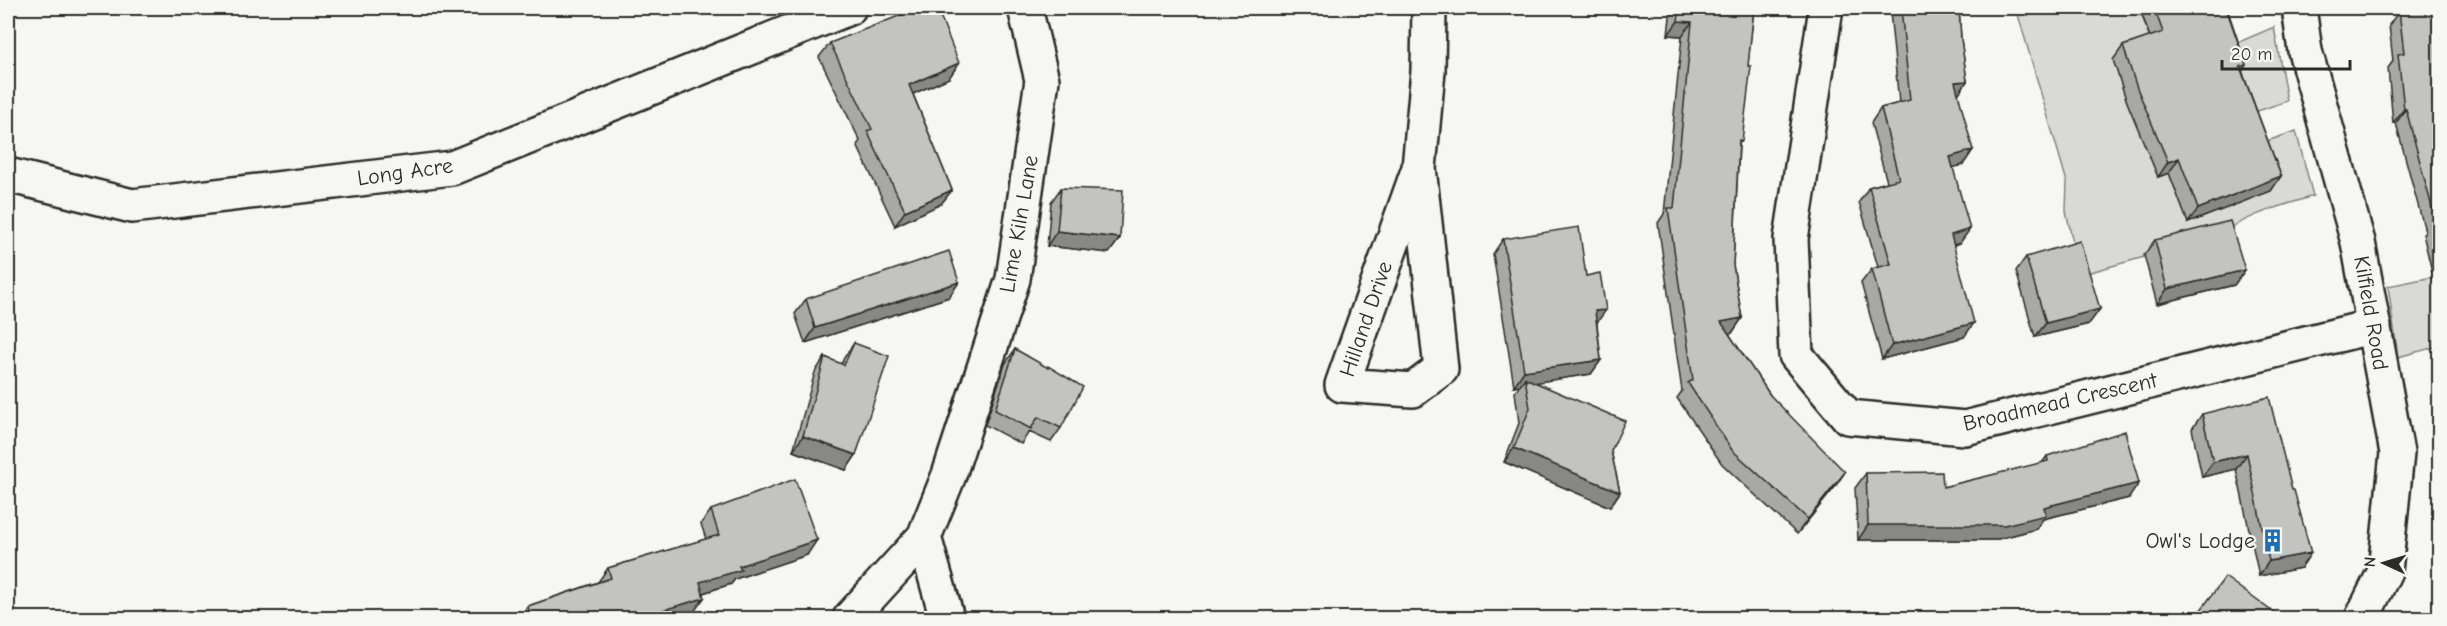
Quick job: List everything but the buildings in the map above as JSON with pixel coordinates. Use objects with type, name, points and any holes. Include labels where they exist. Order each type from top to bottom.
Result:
[{"type":"street","name":"Long Acre","points":[[8,175],[132,206],[452,168],[849,8]]},
{"type":"street","name":"Lime Kiln Lane","points":[[850,618],[924,537],[949,475],[1013,279],[1042,80],[1025,8]]},
{"type":"street","name":"Hilland Drive","points":[[1419,168],[1342,385],[1413,390],[1441,369],[1419,168],[1428,71],[1429,8]]},
{"type":"street","name":"Broadmead Crescent","points":[[1826,8],[1791,239],[1796,355],[1848,417],[1965,428],[2374,326]]},
{"type":"street","name":"Kilfield Road","points":[[2299,8],[2305,51],[2358,242],[2397,453],[2385,571],[2362,618]]},
{"type":"street","points":[[924,537],[947,618]]},
{"type":"shaded area","points":[[2016,8],[2144,8],[2140,10],[2151,42],[2114,61],[2126,99],[2158,176],[2169,173],[2188,223],[2253,146],[2296,131],[2313,196],[2240,222],[2219,236],[2080,275],[2066,211],[2067,182]]},
{"type":"shaded area","points":[[2274,27],[2287,101],[2237,118],[2230,81],[2244,76],[2238,53],[2239,42]]},
{"type":"shaded area","points":[[2433,277],[2439,302],[2439,346],[2398,357],[2388,286]]},
{"type":"place","name":"Owl's Lodge","points":[[2273,541]]}]
